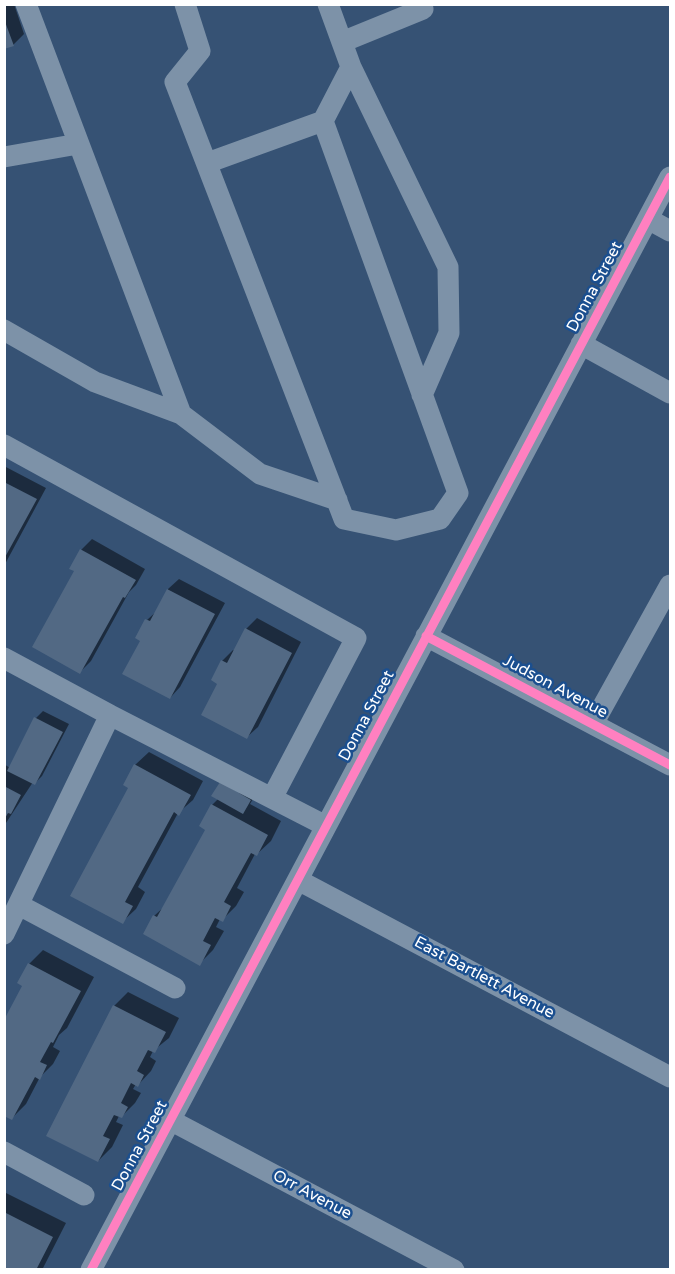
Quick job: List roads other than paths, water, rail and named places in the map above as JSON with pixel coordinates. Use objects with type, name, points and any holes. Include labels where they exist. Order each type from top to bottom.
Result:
[{"type":"street","points":[[26,4],[181,414]]},
{"type":"street","points":[[185,4],[200,51],[175,82],[344,519],[396,530],[441,519],[458,493],[323,121]]},
{"type":"street","points":[[328,4],[351,68],[448,267],[448,333],[422,395]]},
{"type":"street","points":[[342,42],[423,9],[421,4]]},
{"type":"street","points":[[207,163],[323,121],[351,68]]},
{"type":"street","points":[[4,157],[78,144]]},
{"type":"street","name":"Donna Street","points":[[91,1269],[670,177]]},
{"type":"street","points":[[648,219],[670,231]]},
{"type":"street","points":[[4,330],[95,382],[181,414],[260,474],[337,500]]},
{"type":"street","points":[[581,344],[670,393]]},
{"type":"street","points":[[4,445],[356,638],[272,798]]},
{"type":"street","points":[[593,724],[670,585]]},
{"type":"street","name":"Judson Avenue","points":[[426,636],[670,765]]},
{"type":"street","points":[[4,658],[326,826]]},
{"type":"street","points":[[4,934],[110,715]]},
{"type":"street","name":"East Bartlett Avenue","points":[[298,880],[670,1077]]},
{"type":"street","points":[[19,905],[175,988]]},
{"type":"street","name":"Orr Avenue","points":[[170,1120],[454,1269]]},
{"type":"street","points":[[4,1152],[84,1195]]}]
